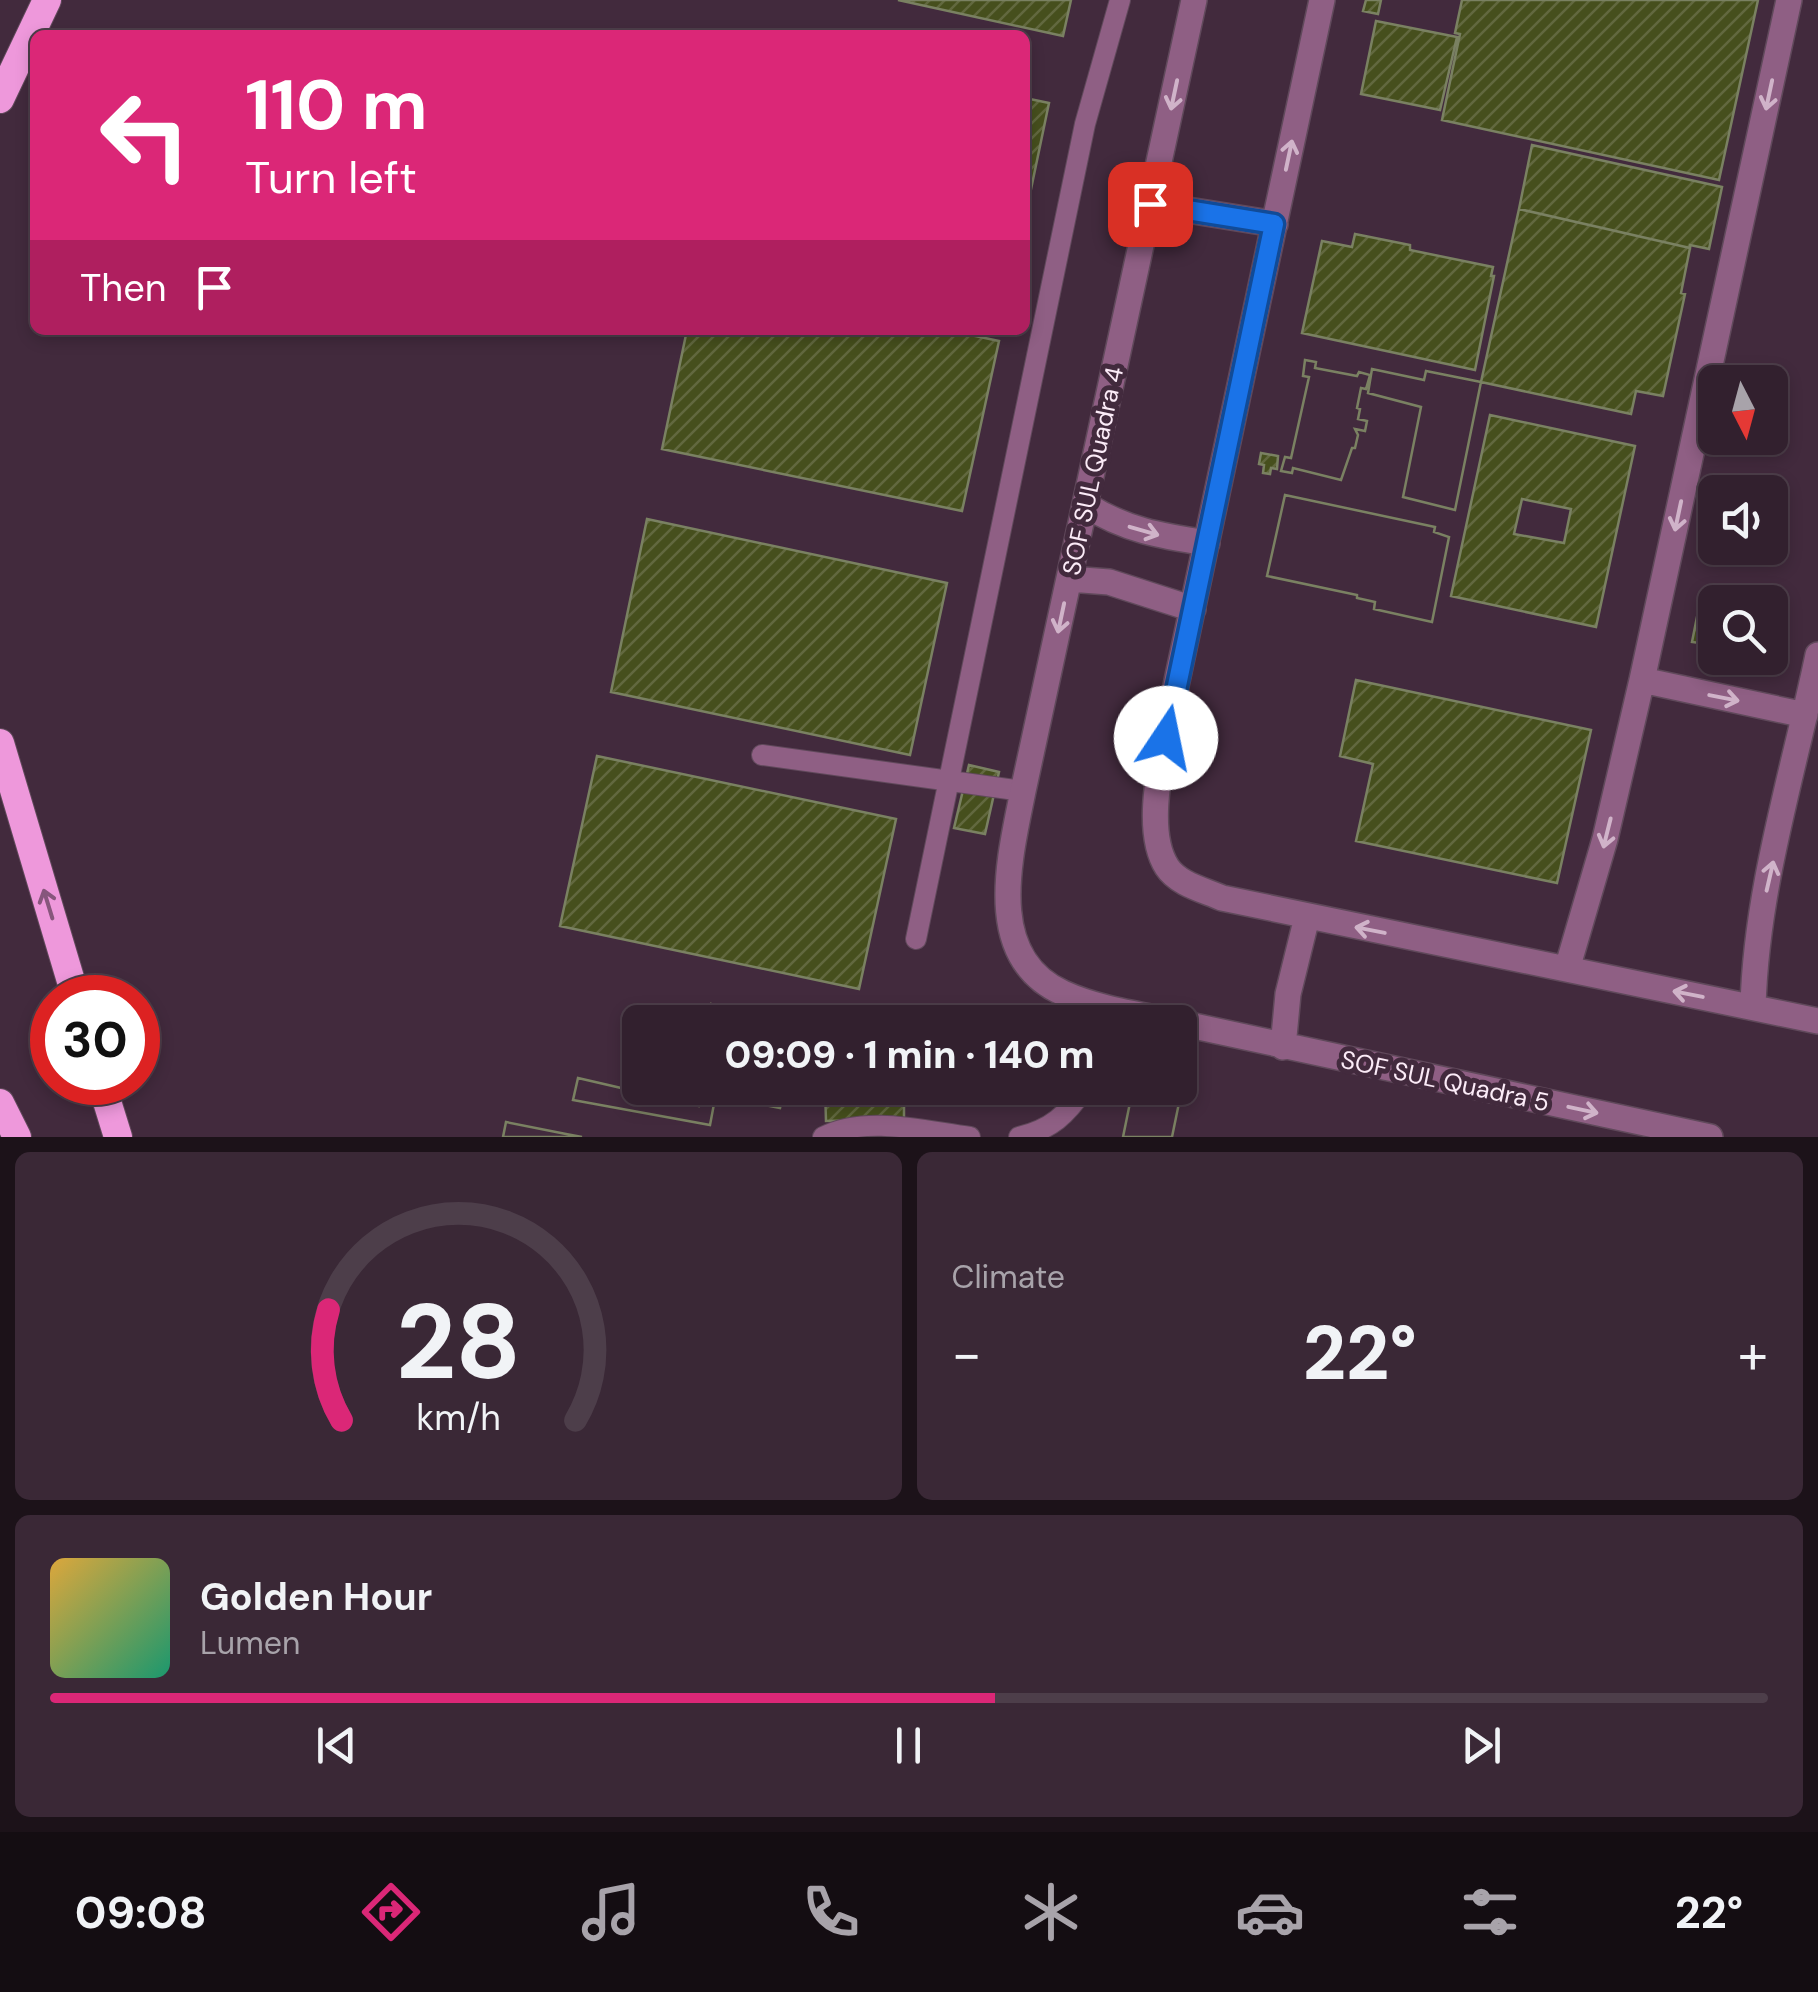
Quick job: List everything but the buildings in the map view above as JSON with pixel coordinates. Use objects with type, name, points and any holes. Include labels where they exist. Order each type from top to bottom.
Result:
[{"type":"highway","points":[[33,30],[47,0]]},
{"type":"highway","points":[[1,96],[30,35]]},
{"type":"highway","points":[[0,743],[69,975]]},
{"type":"highway","points":[[0,1103],[17,1137]]},
{"type":"highway","points":[[109,1105],[118,1137]]},
{"type":"street","name":"SOF SUL Quadra 4","points":[[1016,943],[1006,911],[1008,867],[1194,0]]},
{"type":"street","points":[[1322,0],[1171,709],[1156,796],[1158,842],[1167,868],[1184,882],[1222,898],[1818,1021]]},
{"type":"street","points":[[1566,970],[1606,839],[1789,0]]},
{"type":"street","points":[[1150,204],[1274,224]]},
{"type":"street","points":[[1086,506],[1113,523],[1206,543]]},
{"type":"street","points":[[1069,579],[1108,582],[1194,609]]},
{"type":"street","points":[[1753,1007],[1754,963],[1763,904],[1812,716],[1818,655]]},
{"type":"street","points":[[1642,680],[1812,716]]},
{"type":"street","points":[[1283,1046],[1288,994],[1307,917]]},
{"type":"street","name":"SOF SUL Quadra 5","points":[[1016,943],[1034,974],[1060,992],[1093,1005]]},
{"type":"street","name":"SOF SUL Quadra 5","points":[[1197,1027],[1710,1137]]},
{"type":"lane","points":[[916,939],[1085,124],[1120,0]]},
{"type":"lane","points":[[762,755],[1023,791]]},
{"type":"lane","points":[[1019,1137],[1043,1131],[1073,1105]]},
{"type":"lane","points":[[823,1137],[840,1128],[873,1126],[970,1137]]},
{"type":"route","points":[[1150,204],[1274,224],[1166,738]]}]
